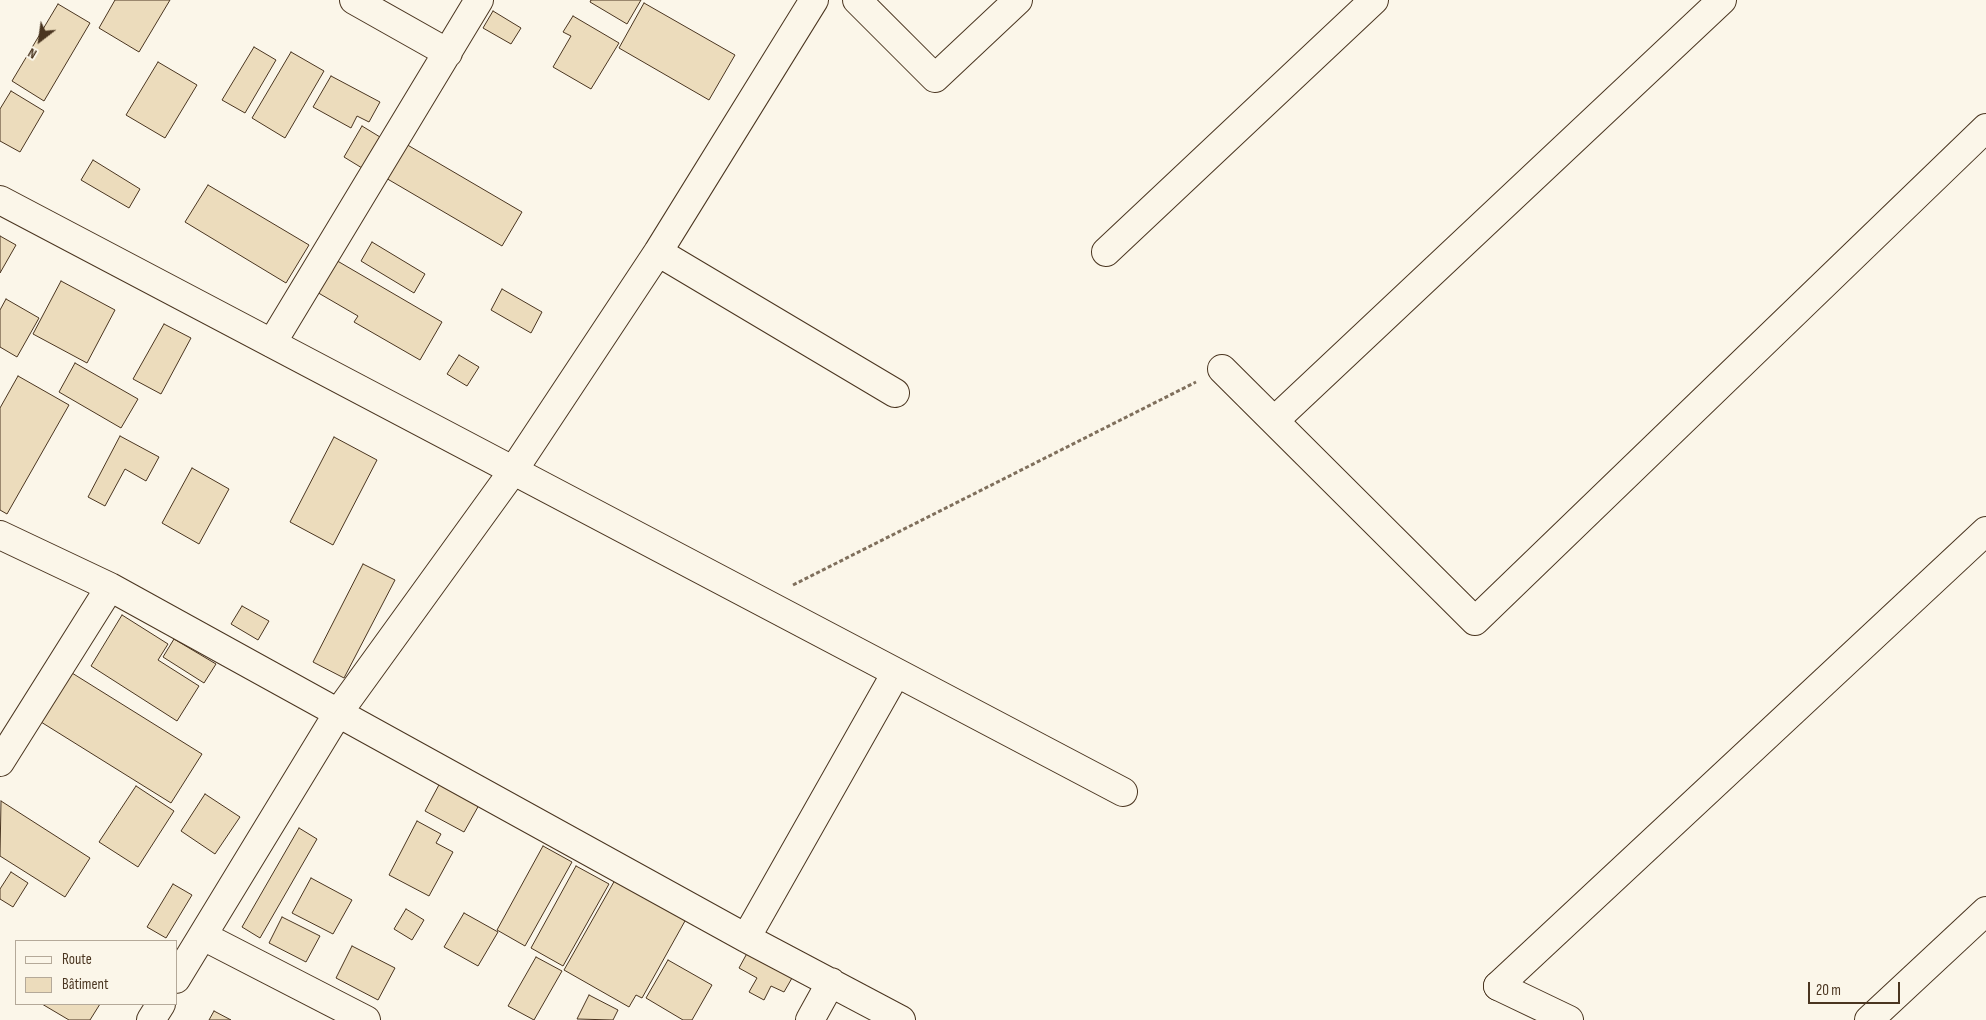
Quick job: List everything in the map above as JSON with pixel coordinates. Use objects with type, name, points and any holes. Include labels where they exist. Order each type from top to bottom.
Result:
[{"type":"street","points":[[354,0],[448,52]]},
{"type":"street","points":[[272,343],[479,0]]},
{"type":"street","points":[[178,976],[338,713],[513,471],[658,252],[814,0]]},
{"type":"street","points":[[858,0],[935,78],[1018,0]]},
{"type":"street","points":[[1106,252],[1374,0]]},
{"type":"street","points":[[1274,421],[1722,0]]},
{"type":"street","points":[[1222,369],[1474,621],[1986,128]]},
{"type":"street","points":[[0,200],[1123,792]]},
{"type":"street","points":[[658,252],[895,392]]},
{"type":"street","points":[[1568,1020],[1498,986],[1986,531]]},
{"type":"street","points":[[0,535],[110,587],[746,938],[832,982],[900,1020]]},
{"type":"street","points":[[0,762],[110,587]]},
{"type":"street","points":[[746,938],[896,673]]},
{"type":"street","points":[[1869,1020],[1986,911]]},
{"type":"street","points":[[203,936],[366,1020]]},
{"type":"street","points":[[810,1020],[832,982]]},
{"type":"street","points":[[151,1020],[160,1005]]},
{"type":"path","points":[[762,601],[1222,369]]},
{"type":"building","points":[[115,0],[170,0],[139,52],[99,28]]},
{"type":"building","points":[[591,0],[641,0],[627,24],[590,2]]},
{"type":"building","points":[[644,3],[735,55],[709,100],[619,48]]},
{"type":"building","points":[[58,4],[90,23],[44,101],[12,81]]},
{"type":"building","points":[[493,11],[521,28],[511,44],[483,28]]},
{"type":"building","points":[[573,16],[619,43],[591,89],[553,67],[571,36],[563,32]]},
{"type":"building","points":[[254,47],[276,60],[245,113],[222,100]]},
{"type":"building","points":[[291,52],[324,71],[285,138],[252,118]]},
{"type":"building","points":[[158,62],[197,85],[165,138],[126,115]]},
{"type":"building","points":[[331,76],[380,102],[369,122],[357,116],[351,128],[313,107]]},
{"type":"building","points":[[11,91],[44,111],[20,152],[0,141],[0,109]]},
{"type":"building","points":[[362,126],[380,137],[362,168],[344,157]]},
{"type":"building","points":[[399,140],[522,212],[502,246],[379,174]]},
{"type":"building","points":[[93,160],[140,189],[129,208],[81,180]]},
{"type":"building","points":[[208,185],[309,245],[286,283],[185,222]]},
{"type":"building","points":[[0,236],[16,245],[0,273]]},
{"type":"building","points":[[372,242],[425,274],[414,293],[361,261]]},
{"type":"building","points":[[334,259],[442,322],[420,360],[354,322],[358,316],[315,291]]},
{"type":"building","points":[[61,281],[115,310],[87,363],[33,334]]},
{"type":"building","points":[[502,289],[542,312],[531,333],[491,310]]},
{"type":"building","points":[[6,299],[39,318],[17,357],[0,347],[0,310]]},
{"type":"building","points":[[164,324],[191,338],[161,394],[133,379]]},
{"type":"building","points":[[459,355],[479,367],[467,386],[447,374]]},
{"type":"building","points":[[75,363],[138,399],[121,428],[59,392]]},
{"type":"building","points":[[18,376],[69,405],[7,514],[0,510],[0,408]]},
{"type":"building","points":[[120,436],[159,457],[146,481],[125,469],[105,506],[88,497]]},
{"type":"building","points":[[334,437],[377,460],[333,545],[290,522]]},
{"type":"building","points":[[192,468],[229,489],[199,544],[162,523]]},
{"type":"building","points":[[363,564],[395,580],[344,678],[313,662]]},
{"type":"building","points":[[242,606],[269,621],[258,640],[231,624]]},
{"type":"building","points":[[122,615],[168,644],[158,660],[199,686],[177,721],[91,666]]},
{"type":"building","points":[[174,639],[216,664],[204,683],[163,657]]},
{"type":"building","points":[[72,673],[202,754],[171,803],[41,722]]},
{"type":"building","points":[[440,783],[479,805],[464,832],[425,811]]},
{"type":"building","points":[[136,786],[174,811],[138,867],[99,842]]},
{"type":"building","points":[[205,794],[240,817],[215,854],[181,831]]},
{"type":"building","points":[[1,801],[90,858],[65,897],[0,856]]},
{"type":"building","points":[[417,821],[441,834],[436,843],[453,852],[429,896],[389,875]]},
{"type":"building","points":[[299,828],[317,839],[260,938],[242,927]]},
{"type":"building","points":[[543,846],[572,862],[525,946],[497,930]]},
{"type":"building","points":[[576,866],[609,884],[563,966],[531,948]]},
{"type":"building","points":[[11,872],[28,883],[13,907],[0,899],[0,889]]},
{"type":"building","points":[[311,878],[352,900],[333,934],[292,913]]},
{"type":"building","points":[[615,880],[690,912],[642,998],[636,995],[629,1007],[564,970]]},
{"type":"building","points":[[173,884],[192,895],[166,938],[147,927]]},
{"type":"building","points":[[406,909],[424,920],[412,940],[394,929]]},
{"type":"building","points":[[464,913],[498,932],[478,966],[444,947]]},
{"type":"building","points":[[282,917],[320,936],[306,962],[269,943]]},
{"type":"building","points":[[352,946],[395,968],[378,1000],[336,978]]},
{"type":"building","points":[[751,946],[796,971],[784,992],[771,986],[764,1000],[749,992],[757,978],[739,968]]},
{"type":"building","points":[[536,957],[562,971],[534,1020],[508,1006]]},
{"type":"building","points":[[668,960],[712,985],[692,1020],[683,1020],[646,998]]},
{"type":"building","points":[[589,995],[618,1010],[613,1020],[577,1019]]},
{"type":"building","points":[[44,1005],[99,1005],[90,1020],[69,1020]]},
{"type":"building","points":[[214,1011],[231,1020],[209,1020]]}]
